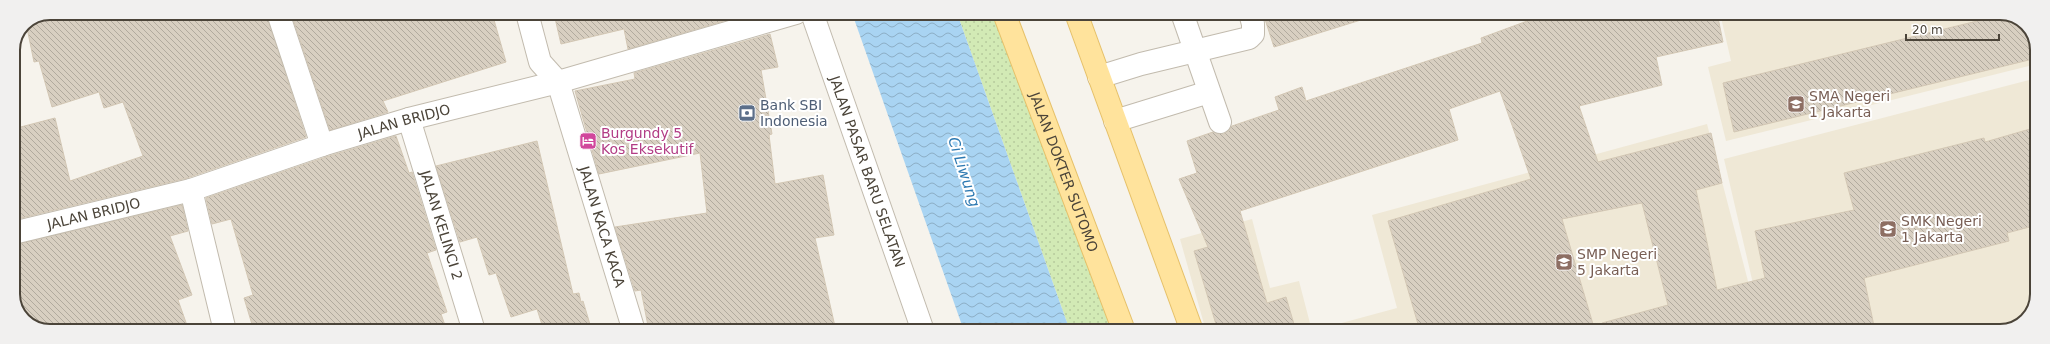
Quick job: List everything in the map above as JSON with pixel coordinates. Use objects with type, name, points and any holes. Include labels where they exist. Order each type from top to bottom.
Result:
[{"type":"main road","name":"JALAN DOKTER SUTOMO","points":[[1007,20],[1121,324]]},
{"type":"main road","points":[[1079,20],[1189,324]]},
{"type":"street","points":[[280,20],[322,145]]},
{"type":"street","name":"JALAN KACA KACA","points":[[529,20],[540,62],[558,82],[632,324]]},
{"type":"street","name":"JALAN BRIDJO","points":[[20,231],[191,190],[322,145],[409,119],[558,82],[772,20]]},
{"type":"street","name":"JALAN PASAR BARU SELATAN","points":[[814,20],[921,324]]},
{"type":"street","points":[[1184,20],[1220,122]]},
{"type":"street","points":[[1099,77],[1249,38],[1253,34],[1252,20]]},
{"type":"street","points":[[1115,121],[1209,92]]},
{"type":"street","name":"JALAN KELINCI 2","points":[[409,119],[472,324]]},
{"type":"street","points":[[191,190],[223,324]]},
{"type":"shaded area","name":"SMA Negeri 1 Jakarta","points":[[1722,20],[2004,20],[2015,24],[2022,30],[2028,39],[2030,48],[2030,66],[1726,141],[1708,67],[1731,61]]},
{"type":"shaded area","name":"SMK Negeri 1 Jakarta","points":[[2030,80],[2030,298],[2026,309],[2015,320],[2000,324],[1762,324],[1724,159]]},
{"type":"shaded area","name":"SMP Negeri 5 Jakarta","points":[[1707,124],[1759,324],[1338,324],[1397,308],[1372,215]]},
{"type":"shaded area","points":[[1252,219],[1270,288],[1299,281],[1310,324],[1204,324],[1180,239]]},
{"type":"green space","points":[[959,20],[1009,20],[1122,324],[1068,324]]},
{"type":"water","name":"Ci Liwung","points":[[854,20],[959,20],[1068,324],[962,324]]},
{"type":"building","points":[[268,20],[306,137],[187,178],[20,218],[20,127],[55,118],[70,181],[143,156],[123,102],[104,108],[99,92],[52,107],[39,61],[34,62],[28,31],[39,22],[44,21]]},
{"type":"building","points":[[293,20],[494,20],[506,62],[383,101],[388,112],[330,130]]},
{"type":"building","points":[[555,20],[727,20],[628,49],[624,29],[561,44]]},
{"type":"building","points":[[1265,20],[1361,20],[1274,47]]},
{"type":"building","points":[[1530,20],[1718,20],[1723,42],[1656,57],[1662,85],[1579,106],[1598,162],[1711,133],[1722,183],[1696,190],[1717,290],[1765,278],[1755,231],[1854,210],[1844,173],[1984,138],[1985,142],[2030,129],[2030,227],[2007,233],[2009,241],[1864,278],[1874,324],[1602,324],[1668,305],[1642,203],[1562,219],[1593,324],[1418,324],[1388,221],[1531,179],[1500,91],[1449,109],[1458,140],[1240,211],[1267,303],[1286,297],[1294,324],[1216,324],[1194,251],[1208,247],[1179,179],[1197,173],[1187,141],[1213,132],[1224,134],[1232,126],[1279,110],[1275,97],[1302,87],[1306,101],[1482,43],[1481,38]]},
{"type":"building","points":[[1981,20],[2004,20],[2015,24],[2025,34],[2030,48],[2030,60],[1734,132],[1723,83]]},
{"type":"building","points":[[770,34],[778,67],[761,70],[772,134],[769,135],[775,184],[823,175],[834,235],[815,238],[834,324],[648,324],[641,290],[635,291],[615,227],[707,213],[700,153],[599,174],[575,91],[635,79],[634,73]]},
{"type":"building","points":[[396,136],[409,173],[412,172],[436,250],[427,253],[447,312],[441,314],[445,324],[252,324],[244,298],[253,295],[231,219],[212,224],[206,198],[326,157]]},
{"type":"building","points":[[537,141],[573,294],[579,293],[590,324],[542,324],[537,309],[511,317],[496,273],[489,275],[477,237],[460,242],[436,166]]},
{"type":"building","points":[[182,205],[188,231],[170,236],[192,295],[178,300],[187,324],[46,324],[37,321],[25,310],[21,301],[20,243]]},
{"type":"place","name":"SMA Negeri 1 Jakarta","points":[[1796,104]]},
{"type":"place","name":"Bank SBI Indonesia","points":[[747,113]]},
{"type":"place","name":"Burgundy 5 Kos Eksekutif","points":[[588,141]]},
{"type":"place","name":"SMK Negeri 1 Jakarta","points":[[1888,229]]},
{"type":"place","name":"SMP Negeri 5 Jakarta","points":[[1564,262]]}]
